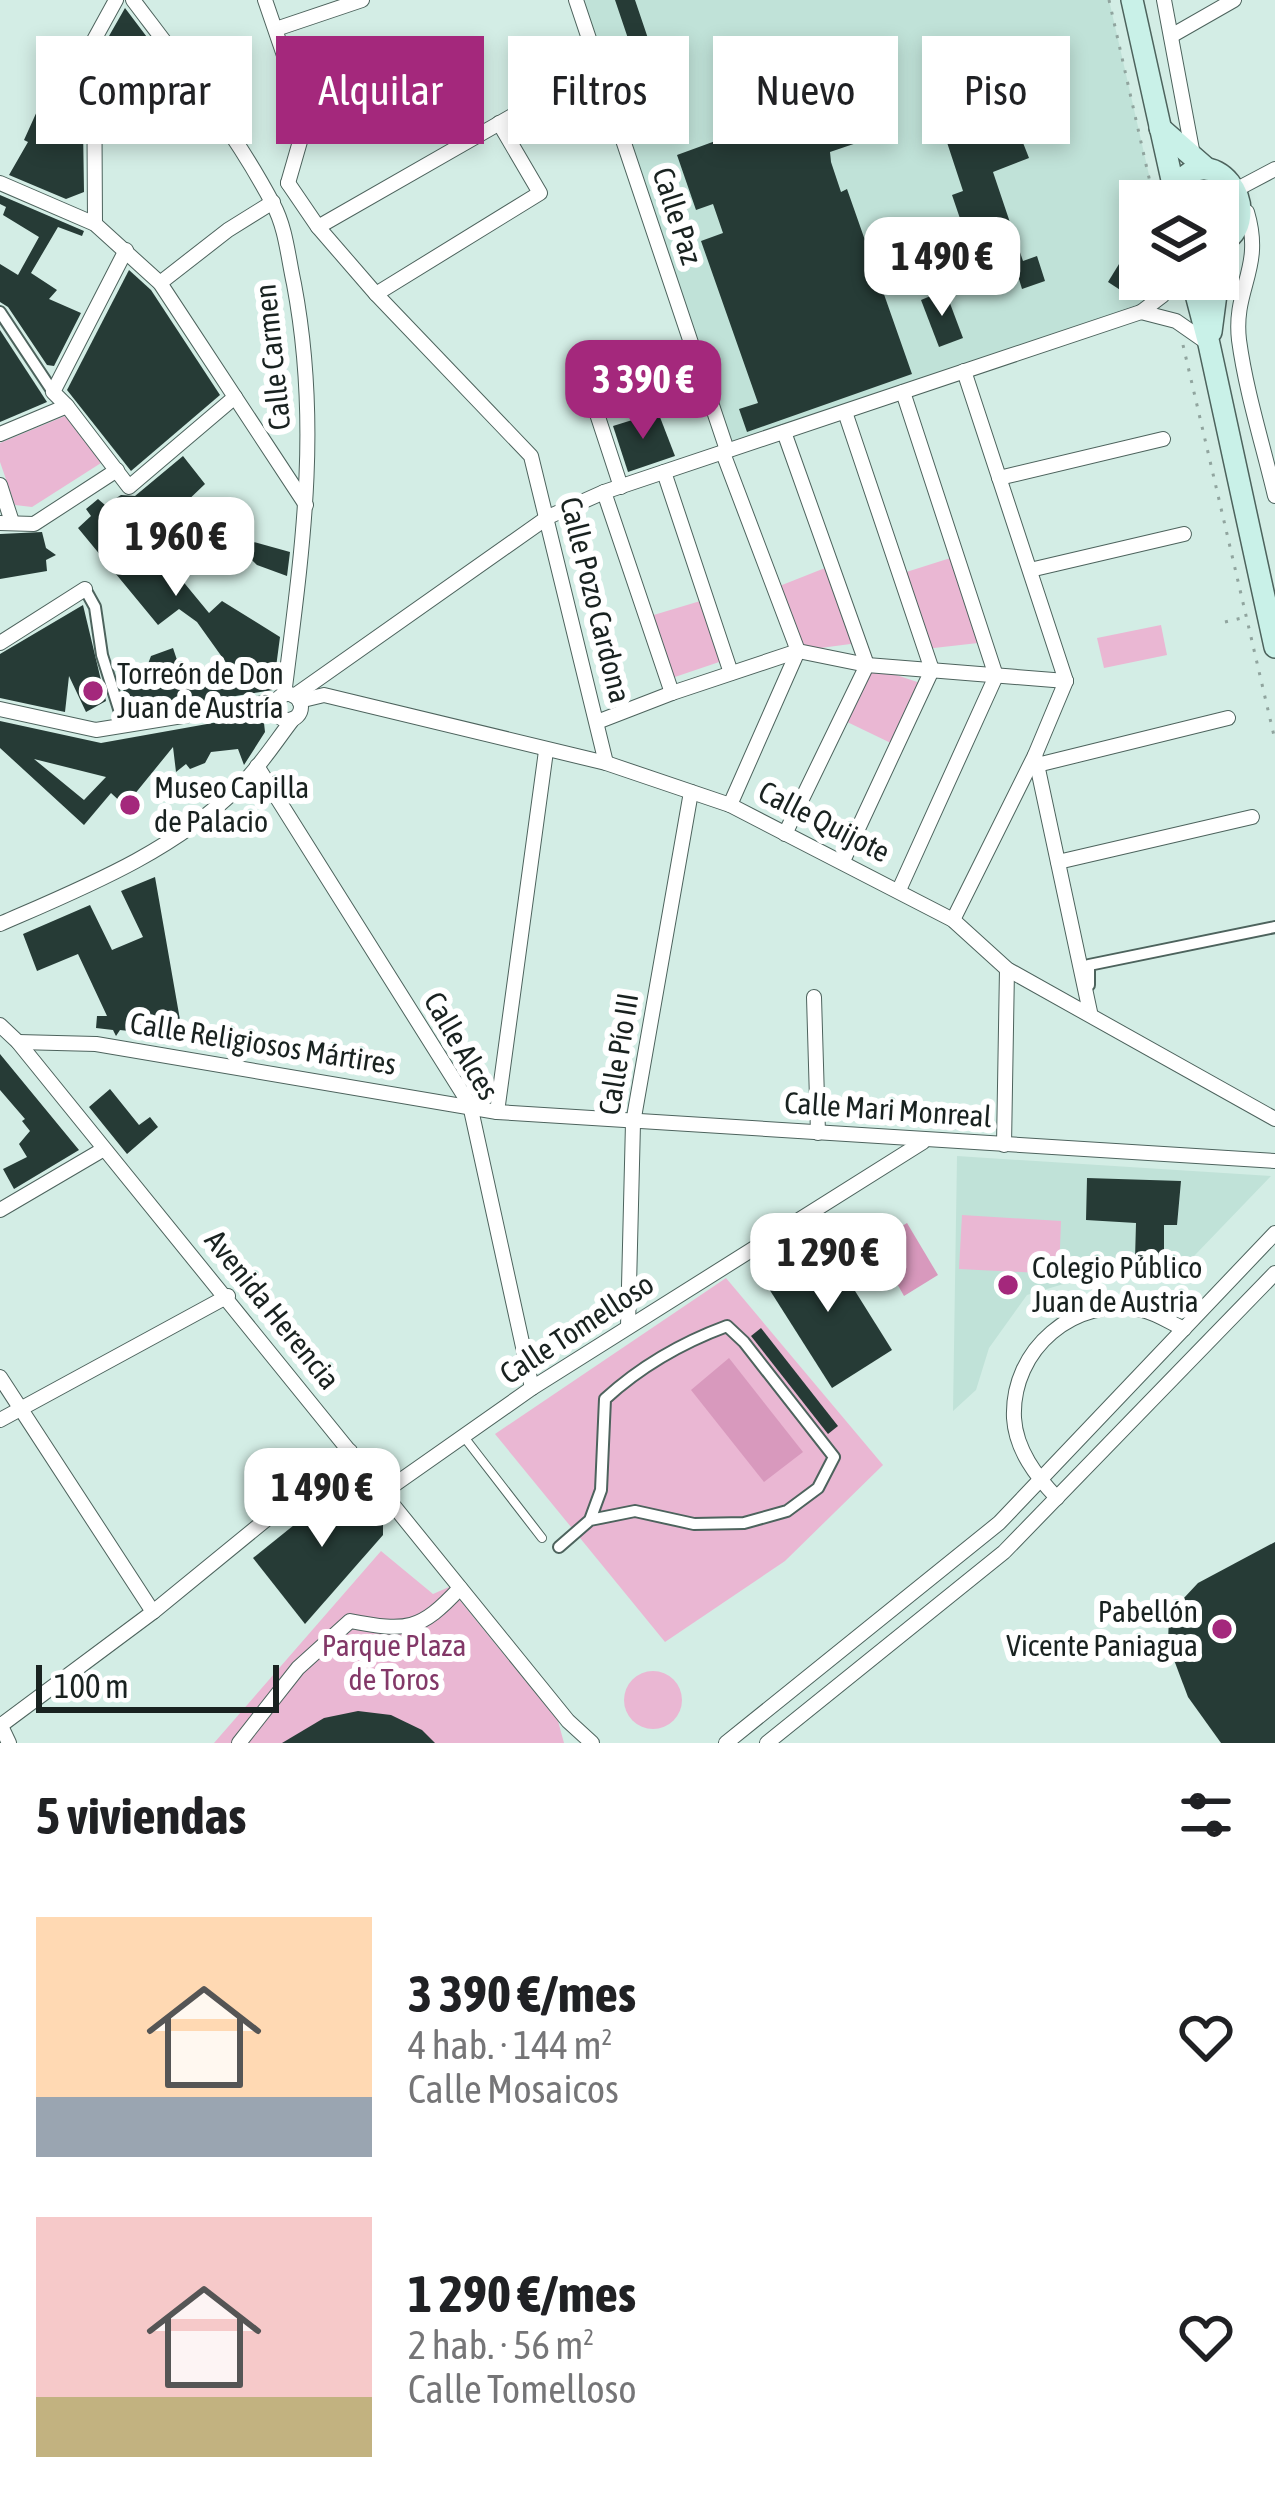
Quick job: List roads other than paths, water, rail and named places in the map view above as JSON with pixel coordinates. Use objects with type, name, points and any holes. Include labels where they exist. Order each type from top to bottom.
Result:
[{"type":"main road","points":[[1132,0],[1160,128],[1165,180]]},
{"type":"main road","points":[[1160,128],[1200,162],[1232,177],[1241,187],[1247,212],[1239,228]]},
{"type":"main road","points":[[1180,180],[1200,162]]},
{"type":"main road","points":[[1197,300],[1275,647]]},
{"type":"main road","points":[[1209,344],[1215,300]]},
{"type":"street","points":[[95,224],[94,40],[116,0]]},
{"type":"street","points":[[133,0],[198,87],[269,198]]},
{"type":"street","points":[[160,283],[288,183],[303,131],[302,107],[265,0]]},
{"type":"street","points":[[276,29],[362,0]]},
{"type":"street","name":"Calle Paz","points":[[576,0],[588,36]]},
{"type":"street","points":[[1164,0],[1200,162]]},
{"type":"street","points":[[1172,35],[1234,0]]},
{"type":"street","points":[[283,229],[313,221],[508,118]]},
{"type":"street","points":[[376,294],[540,193],[499,122]]},
{"type":"street","name":"Calle Paz","points":[[624,144],[725,451],[798,651]]},
{"type":"street","points":[[1241,187],[1275,169]]},
{"type":"street","points":[[0,183],[95,224],[160,283],[308,508]]},
{"type":"street","name":"Calle Pozo Cardona","points":[[288,183],[313,221],[376,294],[531,456],[606,763]]},
{"type":"street","name":"Calle Carmen","points":[[257,766],[287,705],[308,508],[310,428],[302,329],[283,229],[269,198]]},
{"type":"street","points":[[1247,212],[1254,235],[1253,266],[1238,304],[1239,340],[1275,496]]},
{"type":"street","points":[[53,392],[126,250]]},
{"type":"street","points":[[287,705],[548,517],[604,492],[1141,312],[1157,300]]},
{"type":"street","points":[[0,312],[53,392],[129,487],[235,397]]},
{"type":"street","points":[[1141,312],[1176,321],[1209,344]]},
{"type":"street","points":[[578,356],[621,487]]},
{"type":"street","points":[[953,920],[1036,760],[1066,681],[964,371]]},
{"type":"street","points":[[898,890],[996,676],[903,392]]},
{"type":"street","points":[[0,434],[67,406]]},
{"type":"street","points":[[843,861],[932,670],[845,412]]},
{"type":"street","points":[[784,432],[867,665],[785,834]]},
{"type":"street","points":[[999,478],[1163,439]]},
{"type":"street","points":[[0,484],[6,523],[34,524],[117,470]]},
{"type":"street","points":[[664,472],[730,673]]},
{"type":"street","points":[[604,492],[672,693]]},
{"type":"street","points":[[1030,570],[1184,534]]},
{"type":"street","points":[[0,643],[85,590],[95,607],[102,655],[124,725]]},
{"type":"street","points":[[597,722],[798,651],[867,665],[1066,681]]},
{"type":"street","points":[[730,805],[798,651]]},
{"type":"street","name":"Calle Quijote","points":[[0,709],[96,730],[287,705],[324,694],[606,763],[730,805],[898,890],[953,920],[1007,969],[1275,1119]]},
{"type":"street","points":[[1036,760],[1228,718]]},
{"type":"street","points":[[497,1112],[546,751]]},
{"type":"street","points":[[1036,760],[1090,1012]]},
{"type":"street","points":[[0,924],[137,861],[200,818],[257,766]]},
{"type":"street","name":"Calle Alces","points":[[257,766],[470,1105],[532,1388]]},
{"type":"street","name":"Calle Pío III","points":[[628,1327],[634,1123],[691,792]]},
{"type":"street","points":[[1058,862],[1252,817]]},
{"type":"street","points":[[1090,1012],[1089,964],[1274,927]]},
{"type":"street","points":[[1004,1145],[1007,969]]},
{"type":"street","points":[[814,997],[818,1132]]},
{"type":"street","name":"Avenida Herencia","points":[[0,1025],[228,1296],[568,1721],[592,1743]]},
{"type":"street","name":"Calle Religiosos Mártires","points":[[18,1042],[96,1044],[497,1112]]},
{"type":"street","name":"Calle Mari Monreal","points":[[497,1112],[1275,1161]]},
{"type":"street","name":"Calle Tomelloso","points":[[384,1492],[532,1388],[925,1141]]},
{"type":"street","points":[[0,1210],[104,1149]]},
{"type":"street","points":[[727,1743],[998,1522],[1275,1233]]},
{"type":"street","points":[[767,1743],[1004,1552],[1275,1273]]},
{"type":"street","points":[[0,1420],[228,1296]]},
{"type":"street","points":[[1057,1498],[1023,1453],[1014,1421],[1016,1387],[1029,1356],[1051,1331],[1079,1314],[1112,1307],[1145,1310],[1184,1329]]},
{"type":"street","points":[[559,1547],[590,1520],[601,1490],[604,1399],[689,1340],[727,1326],[834,1457],[818,1488],[787,1511],[744,1523],[694,1523],[635,1511],[590,1520]]},
{"type":"street","points":[[0,1377],[153,1612]]},
{"type":"street","points":[[9,1743],[0,1725],[153,1612],[350,1451]]},
{"type":"street","points":[[239,1743],[298,1668],[350,1621],[406,1630],[433,1617],[460,1588]]},
{"type":"street","points":[[568,1721],[576,1743]]},
{"type":"lane","points":[[463,1436],[542,1538]]},
{"type":"place","name":"Torreón de Don Juan de Austría","points":[[93,691]]},
{"type":"place","name":"Museo Capilla de Palacio","points":[[130,805]]},
{"type":"place","name":"Colegio Público Juan de Austria","points":[[1008,1285]]},
{"type":"place","name":"Pabellón Vicente Paniagua","points":[[1222,1629]]},
{"type":"park label","name":"Parque Plaza de Toros","points":[[394,1663]]}]
